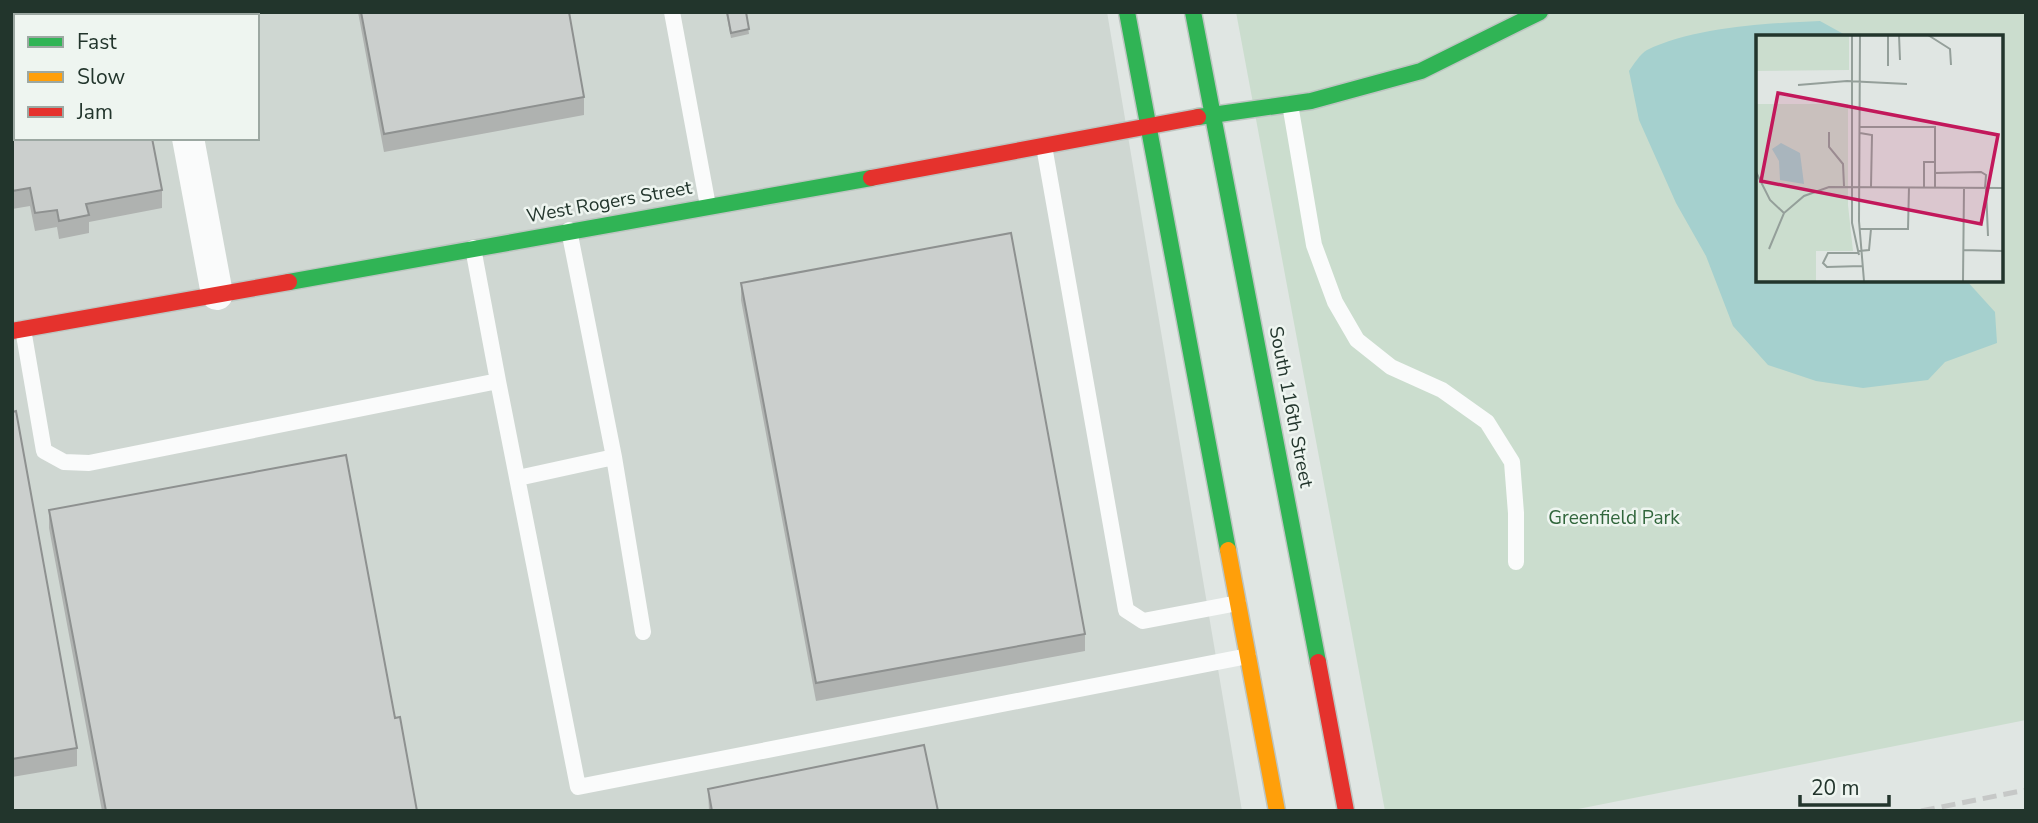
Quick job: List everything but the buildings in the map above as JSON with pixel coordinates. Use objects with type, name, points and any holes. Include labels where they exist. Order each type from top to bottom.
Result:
[{"type":"street","points":[[1127,12],[1277,811]]},
{"type":"street","name":"South 116th Street","points":[[1193,12],[1346,811]]},
{"type":"street","name":"West Rogers Street","points":[[15,329],[1148,128],[1214,114],[1311,101],[1421,71],[1540,12]]},
{"type":"street","points":[[188,140],[217,294]]},
{"type":"lane","points":[[672,12],[709,206]]},
{"type":"lane","points":[[1290,104],[1314,245],[1335,302],[1357,340],[1391,367],[1442,390],[1487,422],[1512,462],[1516,562]]},
{"type":"lane","points":[[1044,146],[1126,610],[1143,621],[1238,603]]},
{"type":"lane","points":[[569,230],[614,457],[643,632]]},
{"type":"lane","points":[[473,248],[578,787],[1248,656]]},
{"type":"lane","points":[[15,329],[44,451],[64,462],[89,463],[498,381]]},
{"type":"lane","points":[[518,478],[614,457]]},
{"type":"shaded area","points":[[12,12],[1107,12],[1242,811],[12,811]]},
{"type":"green space","name":"Greenfield Park","points":[[1236,12],[2026,12],[2026,720],[1568,811],[1385,811]]},
{"type":"water","points":[[1820,21],[1845,35],[1756,35],[1756,282],[1968,282],[1995,312],[1997,343],[1945,362],[1928,380],[1863,388],[1816,381],[1768,365],[1733,326],[1706,256],[1676,203],[1639,120],[1629,71],[1647,50],[1666,42],[1709,31]]},
{"type":"railway","points":[[1921,811],[2026,790]]},
{"type":"traffic: fast","points":[[1127,12],[1228,550]]},
{"type":"traffic: fast","points":[[1193,12],[1318,662]]},
{"type":"traffic: fast","points":[[1198,117],[1311,101],[1421,71],[1540,12]]},
{"type":"traffic: fast","points":[[289,282],[871,178]]},
{"type":"traffic: slow","points":[[1228,550],[1277,811]]},
{"type":"traffic: jam","points":[[871,178],[1198,117]]},
{"type":"traffic: jam","points":[[12,331],[289,282]]},
{"type":"traffic: jam","points":[[1318,662],[1346,811]]}]
